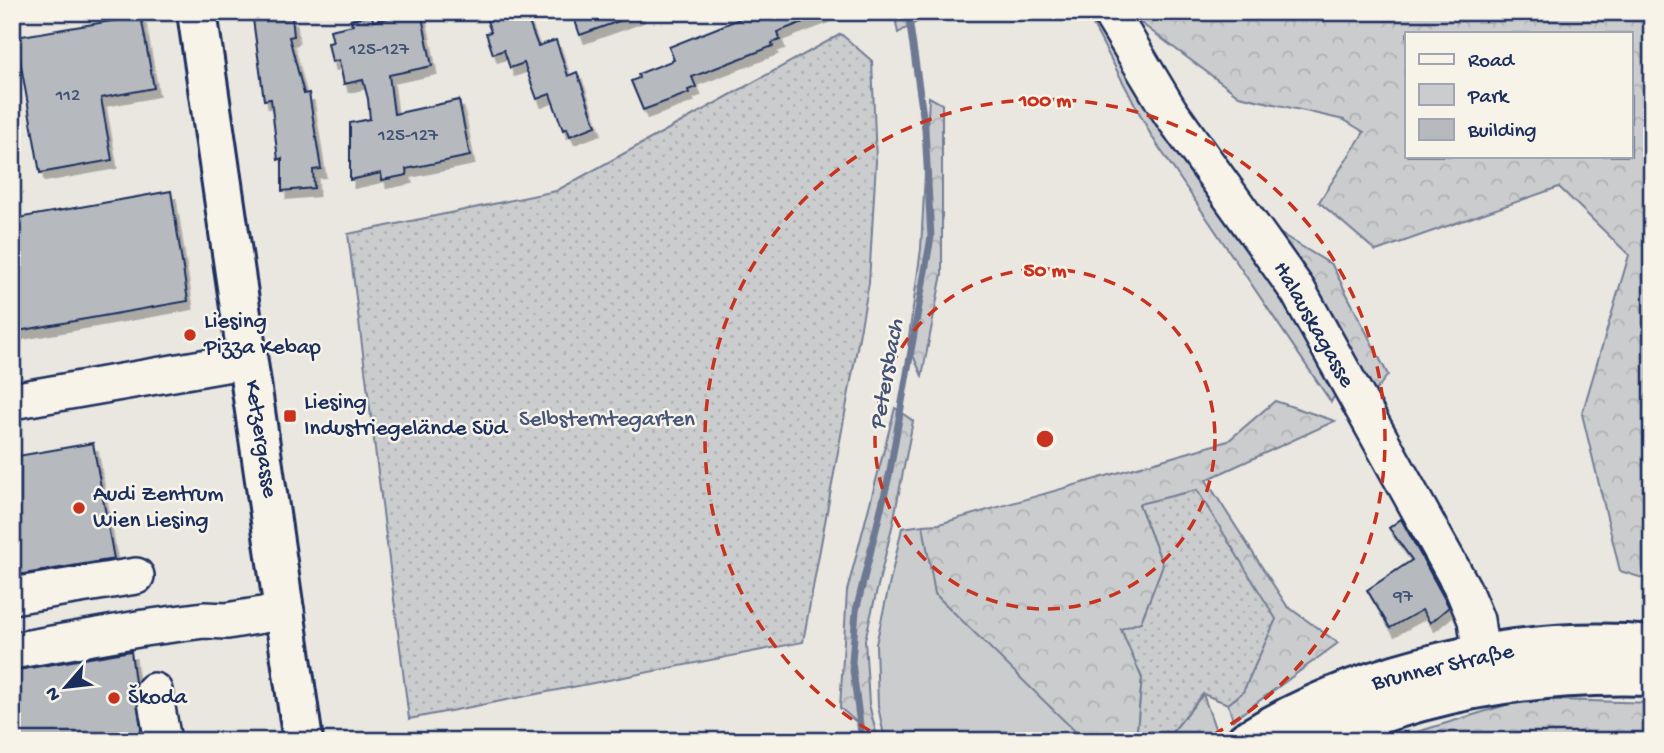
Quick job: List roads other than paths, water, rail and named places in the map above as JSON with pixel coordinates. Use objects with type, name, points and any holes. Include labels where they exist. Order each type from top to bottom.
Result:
[{"type":"main road","name":"Ketzergasse","points":[[197,12],[303,741]]},
{"type":"main road","name":"Brunner Straße","points":[[1246,741],[1337,694],[1401,673],[1481,655],[1573,644],[1652,646]]},
{"type":"main road","name":"Brunner Straße","points":[[1311,741],[1360,718],[1456,691],[1558,676],[1652,676]]},
{"type":"street","name":"Halauskagasse","points":[[1110,12],[1170,112],[1298,290],[1463,589],[1476,620],[1481,655]]},
{"type":"street","points":[[12,401],[248,360]]},
{"type":"street","points":[[12,596],[136,576]]},
{"type":"street","points":[[12,651],[168,625],[204,620],[227,621],[286,611]]},
{"type":"street","points":[[154,691],[163,741]]},
{"type":"waterway","name":"Petersbach","points":[[862,741],[852,662],[856,611],[889,476],[931,237],[925,129],[908,12]]},
{"type":"place","name":"Liesing Pizza Kebap","points":[[190,335]]},
{"type":"place","name":"Liesing Industriegelände Süd","points":[[290,416]]},
{"type":"place","name":"Audi Zentrum Wien Liesing","points":[[79,508]]},
{"type":"place","name":"Škoda","points":[[114,698]]},
{"type":"park label","name":"Selbsterntegarten","points":[[607,420]]}]
